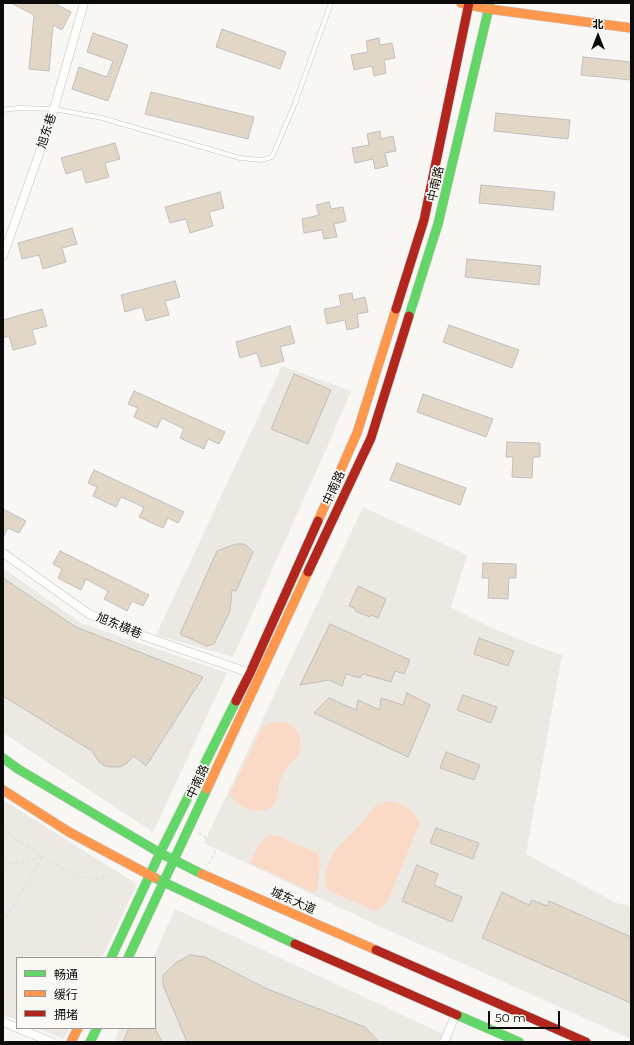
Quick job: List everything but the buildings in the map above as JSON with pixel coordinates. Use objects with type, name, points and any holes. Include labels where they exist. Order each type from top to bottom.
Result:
[{"type":"main road","points":[[466,4],[490,6],[631,28]]},
{"type":"main road","name":"中南路","points":[[111,957],[160,853],[250,673],[357,433],[424,220],[466,4]]},
{"type":"main road","name":"中南路","points":[[128,957],[193,822],[371,438],[438,224],[490,6]]},
{"type":"main road","name":"城东大道","points":[[3,758],[18,769],[174,860],[586,1042]]},
{"type":"main road","points":[[3,790],[69,832],[163,883],[323,957],[519,1042]]},
{"type":"main road","points":[[72,1042],[78,1029]]},
{"type":"main road","points":[[90,1042],[96,1029]]},
{"type":"street","name":"旭东巷","points":[[4,251],[54,109],[81,4]]},
{"type":"street","name":"旭东横巷","points":[[3,553],[89,614],[135,633],[250,673]]},
{"type":"street","points":[[444,1042],[456,1014]]},
{"type":"street","points":[[3,1022],[16,1028]]},
{"type":"street","points":[[20,1029],[52,1042]]},
{"type":"lane","points":[[3,110],[18,108],[54,109],[102,118],[240,158],[261,160],[272,157],[295,103],[331,3]]},
{"type":"path","points":[[3,827],[15,839],[43,857],[78,876],[97,879],[113,875]]},
{"type":"path","points":[[205,875],[216,848]]},
{"type":"path","points":[[3,864],[25,862],[43,857]]},
{"type":"path","points":[[3,922],[43,857]]},
{"type":"shaded area","points":[[282,366],[351,391],[233,657],[156,635]]},
{"type":"shaded area","points":[[363,507],[467,555],[451,607],[477,621],[525,642],[562,655],[526,854],[616,903],[631,906],[631,1039],[379,926],[204,843]]},
{"type":"shaded area","points":[[3,568],[81,623],[227,673],[153,832],[3,733]]},
{"type":"shaded area","points":[[274,722],[286,722],[295,727],[300,738],[301,747],[298,756],[287,767],[283,774],[279,783],[278,795],[275,803],[269,809],[262,811],[249,809],[241,806],[229,795],[263,726]]},
{"type":"shaded area","points":[[3,800],[137,884],[102,957],[16,957],[16,1020],[3,1015]]},
{"type":"shaded area","points":[[390,801],[401,804],[411,810],[420,822],[388,901],[376,911],[329,891],[325,885],[325,876],[334,851],[359,826],[377,804]]},
{"type":"shaded area","points":[[276,835],[318,853],[320,861],[318,889],[314,893],[250,863],[257,848],[263,840],[269,836]]},
{"type":"shaded area","points":[[175,909],[452,1038],[451,1042],[114,1042],[120,1029],[156,1029],[156,957],[153,957]]},
{"type":"shaded area","points":[[39,1029],[69,1029],[64,1039]]},
{"type":"traffic: fast","points":[[409,316],[438,224],[490,3]]},
{"type":"traffic: fast","points":[[111,957],[160,853],[236,701]]},
{"type":"traffic: fast","points":[[3,758],[18,769],[160,853],[202,874]]},
{"type":"traffic: fast","points":[[128,957],[207,789]]},
{"type":"traffic: fast","points":[[155,878],[295,944]]},
{"type":"traffic: fast","points":[[457,1015],[519,1042]]},
{"type":"traffic: fast","points":[[90,1042],[96,1029]]},
{"type":"traffic: slow","points":[[461,3],[489,9],[631,28]]},
{"type":"traffic: slow","points":[[318,521],[357,433],[396,309]]},
{"type":"traffic: slow","points":[[207,789],[308,572]]},
{"type":"traffic: slow","points":[[3,790],[69,832],[155,878]]},
{"type":"traffic: slow","points":[[202,874],[376,950]]},
{"type":"traffic: slow","points":[[71,1042],[78,1029]]},
{"type":"traffic: jam","points":[[396,309],[424,220],[469,3]]},
{"type":"traffic: jam","points":[[308,572],[371,438],[409,316]]},
{"type":"traffic: jam","points":[[236,701],[318,521]]},
{"type":"traffic: jam","points":[[295,944],[457,1015]]},
{"type":"traffic: jam","points":[[376,950],[586,1042]]}]
